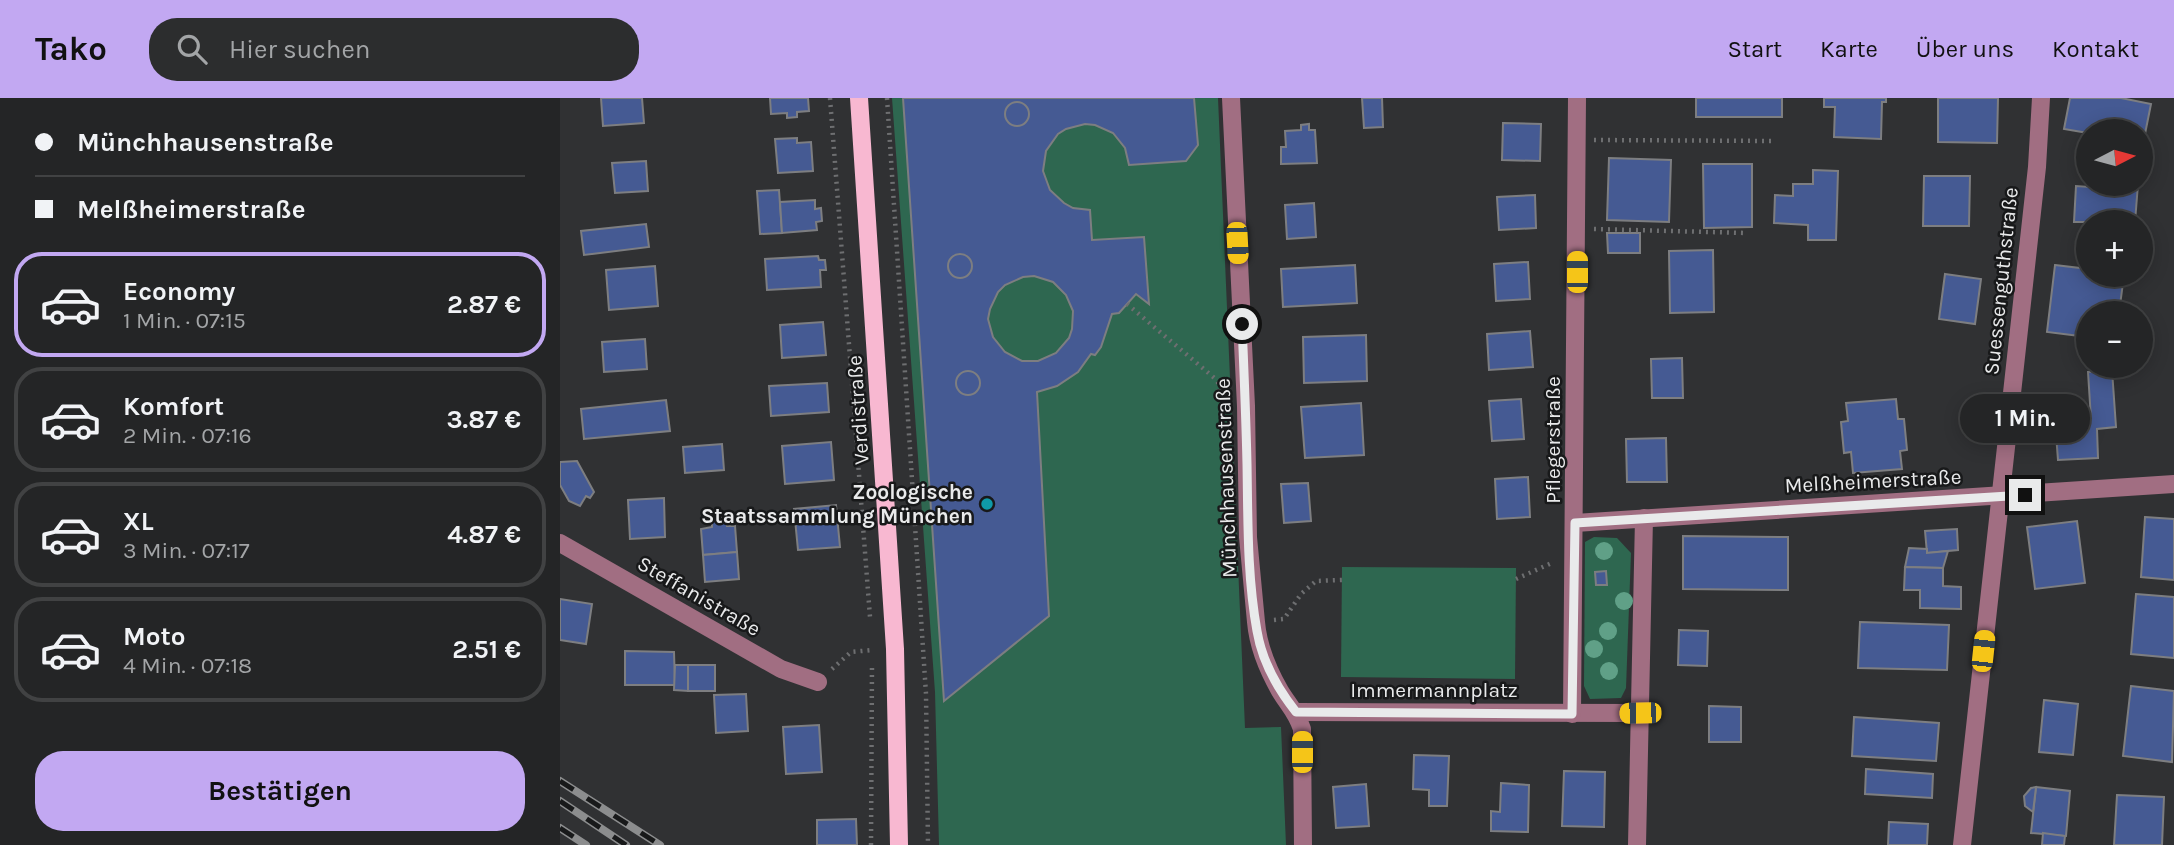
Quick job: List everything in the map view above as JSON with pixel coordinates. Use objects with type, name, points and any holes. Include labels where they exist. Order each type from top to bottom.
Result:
[{"type":"main road","name":"Verdistraße","points":[[859,98],[895,649],[900,845]]},
{"type":"street","name":"Münchhausenstraße","points":[[1230,98],[1246,407],[1248,537],[1256,622],[1270,673],[1296,712],[1302,729],[1303,845]]},
{"type":"street","name":"Pflegerstraße","points":[[1572,714],[1577,98]]},
{"type":"street","name":"Suessenguthstraße","points":[[1962,845],[2037,167],[2041,98]]},
{"type":"street","name":"Melßheimerstraße","points":[[1575,523],[2174,484]]},
{"type":"street","points":[[1637,845],[1644,518]]},
{"type":"street","name":"Steffanistraße","points":[[560,543],[781,669],[818,681]]},
{"type":"street","name":"Immermannplatz","points":[[1296,712],[1572,714]]},
{"type":"street","points":[[1572,714],[1640,713]]},
{"type":"path","points":[[830,98],[870,625]]},
{"type":"path","points":[[887,98],[926,694],[928,845]]},
{"type":"path","points":[[1578,140],[1775,141]]},
{"type":"path","points":[[1577,228],[1747,233]]},
{"type":"path","points":[[1127,304],[1246,407]]},
{"type":"path","points":[[1218,381],[1219,392]]},
{"type":"path","points":[[1516,579],[1574,553]]},
{"type":"path","points":[[1256,622],[1284,619],[1301,594],[1316,580],[1342,580]]},
{"type":"path","points":[[871,638],[871,845]]},
{"type":"path","points":[[818,681],[851,652],[872,650]]},
{"type":"green space","points":[[892,98],[1218,98],[1245,728],[1281,727],[1286,845],[939,845],[935,692]]},
{"type":"green space","points":[[1594,537],[1617,538],[1631,553],[1626,688],[1621,698],[1590,699],[1584,686],[1585,542]]},
{"type":"green space","points":[[1342,567],[1516,568],[1515,679],[1341,677]]},
{"type":"building","points":[[1134,96],[1142,99],[1145,107],[1142,115],[1134,118],[1126,115],[1123,107],[1126,99]]},
{"type":"building","points":[[601,98],[642,98],[644,123],[603,126]]},
{"type":"building","points":[[770,98],[808,98],[809,111],[797,112],[797,117],[787,118],[787,113],[771,114]]},
{"type":"building","name":"Zoologische Staatssammlung München","points":[[903,98],[1194,98],[1198,145],[1186,161],[1129,165],[1125,148],[1113,133],[1095,125],[1085,124],[1058,134],[1046,151],[1043,171],[1050,190],[1073,208],[1090,210],[1092,240],[1144,237],[1149,304],[1136,294],[1119,313],[1112,314],[1101,347],[1095,355],[1091,354],[1078,372],[1057,386],[1037,392],[1049,616],[944,701]],"holes":[[[1034,276],[1053,282],[1066,295],[1073,311],[1069,338],[1056,353],[1038,361],[1022,361],[1005,352],[993,337],[988,319],[998,292],[1005,285],[1023,277]]]},
{"type":"building","points":[[1362,98],[1382,98],[1383,127],[1364,128]]},
{"type":"building","points":[[1696,98],[1782,98],[1782,117],[1696,117]]},
{"type":"building","points":[[1824,98],[1886,98],[1886,102],[1882,102],[1881,139],[1834,137],[1835,107],[1824,107]]},
{"type":"building","points":[[1938,98],[1998,98],[1997,143],[1938,142]]},
{"type":"building","points":[[2070,98],[2121,98],[2151,104],[2148,119],[2076,119],[2076,131],[2064,129]]},
{"type":"building","points":[[1017,102],[1025,106],[1029,114],[1025,122],[1017,126],[1009,122],[1005,114],[1009,106]]},
{"type":"building","points":[[1503,123],[1541,124],[1540,161],[1502,160]]},
{"type":"building","points":[[1309,124],[1309,130],[1315,130],[1317,163],[1281,164],[1281,147],[1286,147],[1285,131],[1301,130],[1301,125]]},
{"type":"building","points":[[797,138],[797,143],[811,142],[813,171],[778,173],[775,139]]},
{"type":"building","points":[[1609,158],[1671,160],[1669,222],[1607,220]]},
{"type":"building","points":[[646,161],[648,191],[615,193],[612,163]]},
{"type":"building","points":[[1703,164],[1752,164],[1752,227],[1704,228]]},
{"type":"building","points":[[1813,170],[1838,171],[1836,240],[1808,240],[1808,225],[1774,223],[1775,195],[1793,196],[1793,184],[1813,184]]},
{"type":"building","points":[[1924,176],[1970,176],[1969,226],[1923,226]]},
{"type":"building","points":[[2076,186],[2076,196],[2137,196],[2136,210],[2076,210],[2074,222]]},
{"type":"building","points":[[779,190],[782,233],[760,234],[757,191]]},
{"type":"building","points":[[1535,195],[1536,228],[1499,230],[1497,197]]},
{"type":"building","points":[[815,200],[815,209],[821,208],[822,221],[816,222],[817,230],[782,233],[780,202]]},
{"type":"building","points":[[1314,203],[1316,237],[1287,239],[1285,205]]},
{"type":"building","points":[[646,224],[649,247],[584,255],[581,231]]},
{"type":"building","points":[[1607,233],[1640,233],[1640,253],[1608,253]]},
{"type":"building","points":[[1713,250],[1714,312],[1670,313],[1669,251]]},
{"type":"building","points":[[960,254],[968,258],[972,266],[968,274],[960,278],[952,274],[948,266],[952,258]]},
{"type":"building","points":[[818,256],[819,260],[825,260],[826,270],[820,270],[821,287],[767,290],[765,259]]},
{"type":"building","points":[[1528,262],[1530,299],[1496,301],[1494,264]]},
{"type":"building","points":[[1355,265],[1357,303],[1283,307],[1281,269]]},
{"type":"building","points":[[2055,265],[2076,268],[2076,287],[2122,287],[2121,301],[2076,301],[2076,336],[2047,332]]},
{"type":"building","points":[[655,266],[658,306],[609,310],[606,270]]},
{"type":"building","points":[[1945,274],[1981,279],[1975,324],[1939,319]]},
{"type":"building","points":[[823,322],[826,355],[782,358],[780,325]]},
{"type":"building","points":[[1530,331],[1533,367],[1489,370],[1487,334]]},
{"type":"building","points":[[1366,335],[1367,381],[1304,383],[1303,337]]},
{"type":"building","points":[[645,339],[647,369],[604,372],[602,342]]},
{"type":"building","points":[[1682,358],[1683,398],[1652,398],[1651,359]]},
{"type":"building","points":[[968,371],[976,375],[980,383],[976,391],[968,395],[960,391],[956,383],[960,375]]},
{"type":"building","points":[[2088,378],[2113,378],[2116,427],[2097,429],[2098,458],[2058,460],[2055,421],[2091,419]]},
{"type":"building","points":[[827,383],[829,412],[771,416],[769,386]]},
{"type":"building","points":[[1521,399],[1524,439],[1492,441],[1489,401]]},
{"type":"building","points":[[1896,399],[1898,419],[1904,419],[1907,450],[1900,451],[1902,469],[1853,473],[1851,452],[1844,453],[1841,422],[1848,421],[1846,403]]},
{"type":"building","points":[[666,400],[670,431],[584,439],[581,409]]},
{"type":"building","points":[[1361,403],[1364,455],[1305,458],[1301,407]]},
{"type":"building","points":[[1666,438],[1667,482],[1627,482],[1626,439]]},
{"type":"building","points":[[831,442],[834,480],[785,484],[782,446]]},
{"type":"building","points":[[722,444],[724,470],[685,473],[683,447]]},
{"type":"building","points":[[577,461],[594,492],[590,498],[586,496],[580,506],[569,501],[560,485],[560,462]]},
{"type":"building","points":[[1528,477],[1530,517],[1497,519],[1495,479]]},
{"type":"building","points":[[1308,483],[1311,521],[1284,523],[1281,484]]},
{"type":"building","points":[[664,498],[665,537],[630,539],[628,500]]},
{"type":"building","points":[[836,505],[840,547],[798,550],[794,509]]},
{"type":"building","points":[[2145,517],[2174,519],[2174,580],[2141,577]]},
{"type":"building","points":[[726,518],[727,526],[735,526],[737,552],[703,555],[701,529],[712,527],[712,519]]},
{"type":"building","points":[[2077,521],[2085,583],[2035,589],[2027,527]]},
{"type":"building","points":[[1957,529],[1958,550],[1927,553],[1925,531]]},
{"type":"building","points":[[1683,536],[1788,537],[1788,590],[1683,589]]},
{"type":"building","points":[[1909,548],[1927,549],[1927,553],[1948,551],[1943,568],[1905,567]]},
{"type":"building","points":[[737,552],[739,579],[705,582],[703,555]]},
{"type":"building","points":[[1905,567],[1943,568],[1943,586],[1961,587],[1961,609],[1920,608],[1920,590],[1904,590]]},
{"type":"building","points":[[1606,571],[1607,585],[1596,585],[1595,572]]},
{"type":"building","points":[[2136,594],[2174,597],[2174,658],[2131,654]]},
{"type":"building","points":[[560,599],[592,604],[586,644],[560,640]]},
{"type":"building","points":[[1860,622],[1949,625],[1947,670],[1858,668]]},
{"type":"building","points":[[1679,630],[1708,631],[1707,666],[1678,665]]},
{"type":"building","points":[[625,651],[674,652],[675,685],[625,685]]},
{"type":"building","points":[[675,665],[688,665],[688,691],[674,690]]},
{"type":"building","points":[[688,665],[715,665],[715,691],[688,691]]},
{"type":"building","points":[[2131,686],[2174,691],[2172,762],[2123,756]]},
{"type":"building","points":[[746,694],[748,731],[716,733],[714,695]]},
{"type":"building","points":[[2044,700],[2078,704],[2073,755],[2039,752]]},
{"type":"building","points":[[1709,706],[1741,707],[1741,742],[1709,742]]},
{"type":"building","points":[[1854,717],[1939,723],[1936,761],[1852,756]]},
{"type":"building","points":[[819,725],[822,772],[786,774],[783,727]]},
{"type":"building","points":[[1414,755],[1449,756],[1447,806],[1429,806],[1429,790],[1413,789]]},
{"type":"building","points":[[1866,769],[1933,774],[1932,798],[1865,794]]},
{"type":"building","points":[[1564,771],[1605,772],[1604,827],[1562,826]]},
{"type":"building","points":[[1501,783],[1529,785],[1528,832],[1491,831],[1491,811],[1500,812]]},
{"type":"building","points":[[1366,784],[1369,826],[1336,828],[1333,787]]},
{"type":"building","points":[[2036,787],[2070,791],[2066,836],[2031,833]]},
{"type":"building","points":[[2036,787],[2033,812],[2025,806],[2024,796],[2031,788]]},
{"type":"building","points":[[2117,795],[2164,797],[2162,845],[2114,845]]},
{"type":"building","points":[[856,819],[857,845],[817,845],[817,820]]},
{"type":"building","points":[[1889,822],[1928,824],[1927,845],[1888,845]]},
{"type":"building","points":[[2043,833],[2065,836],[2064,845],[2042,845]]},
{"type":"railway","points":[[560,781],[660,845]]},
{"type":"railway","points":[[560,801],[626,845]]},
{"type":"railway","points":[[560,828],[586,845]]},
{"type":"place","name":"Zoologische Staatssammlung München","points":[[987,504]]},
{"type":"route","points":[[1242,324],[1248,537],[1257,632],[1270,673],[1296,712],[1572,714],[1575,523],[2025,495]]}]
